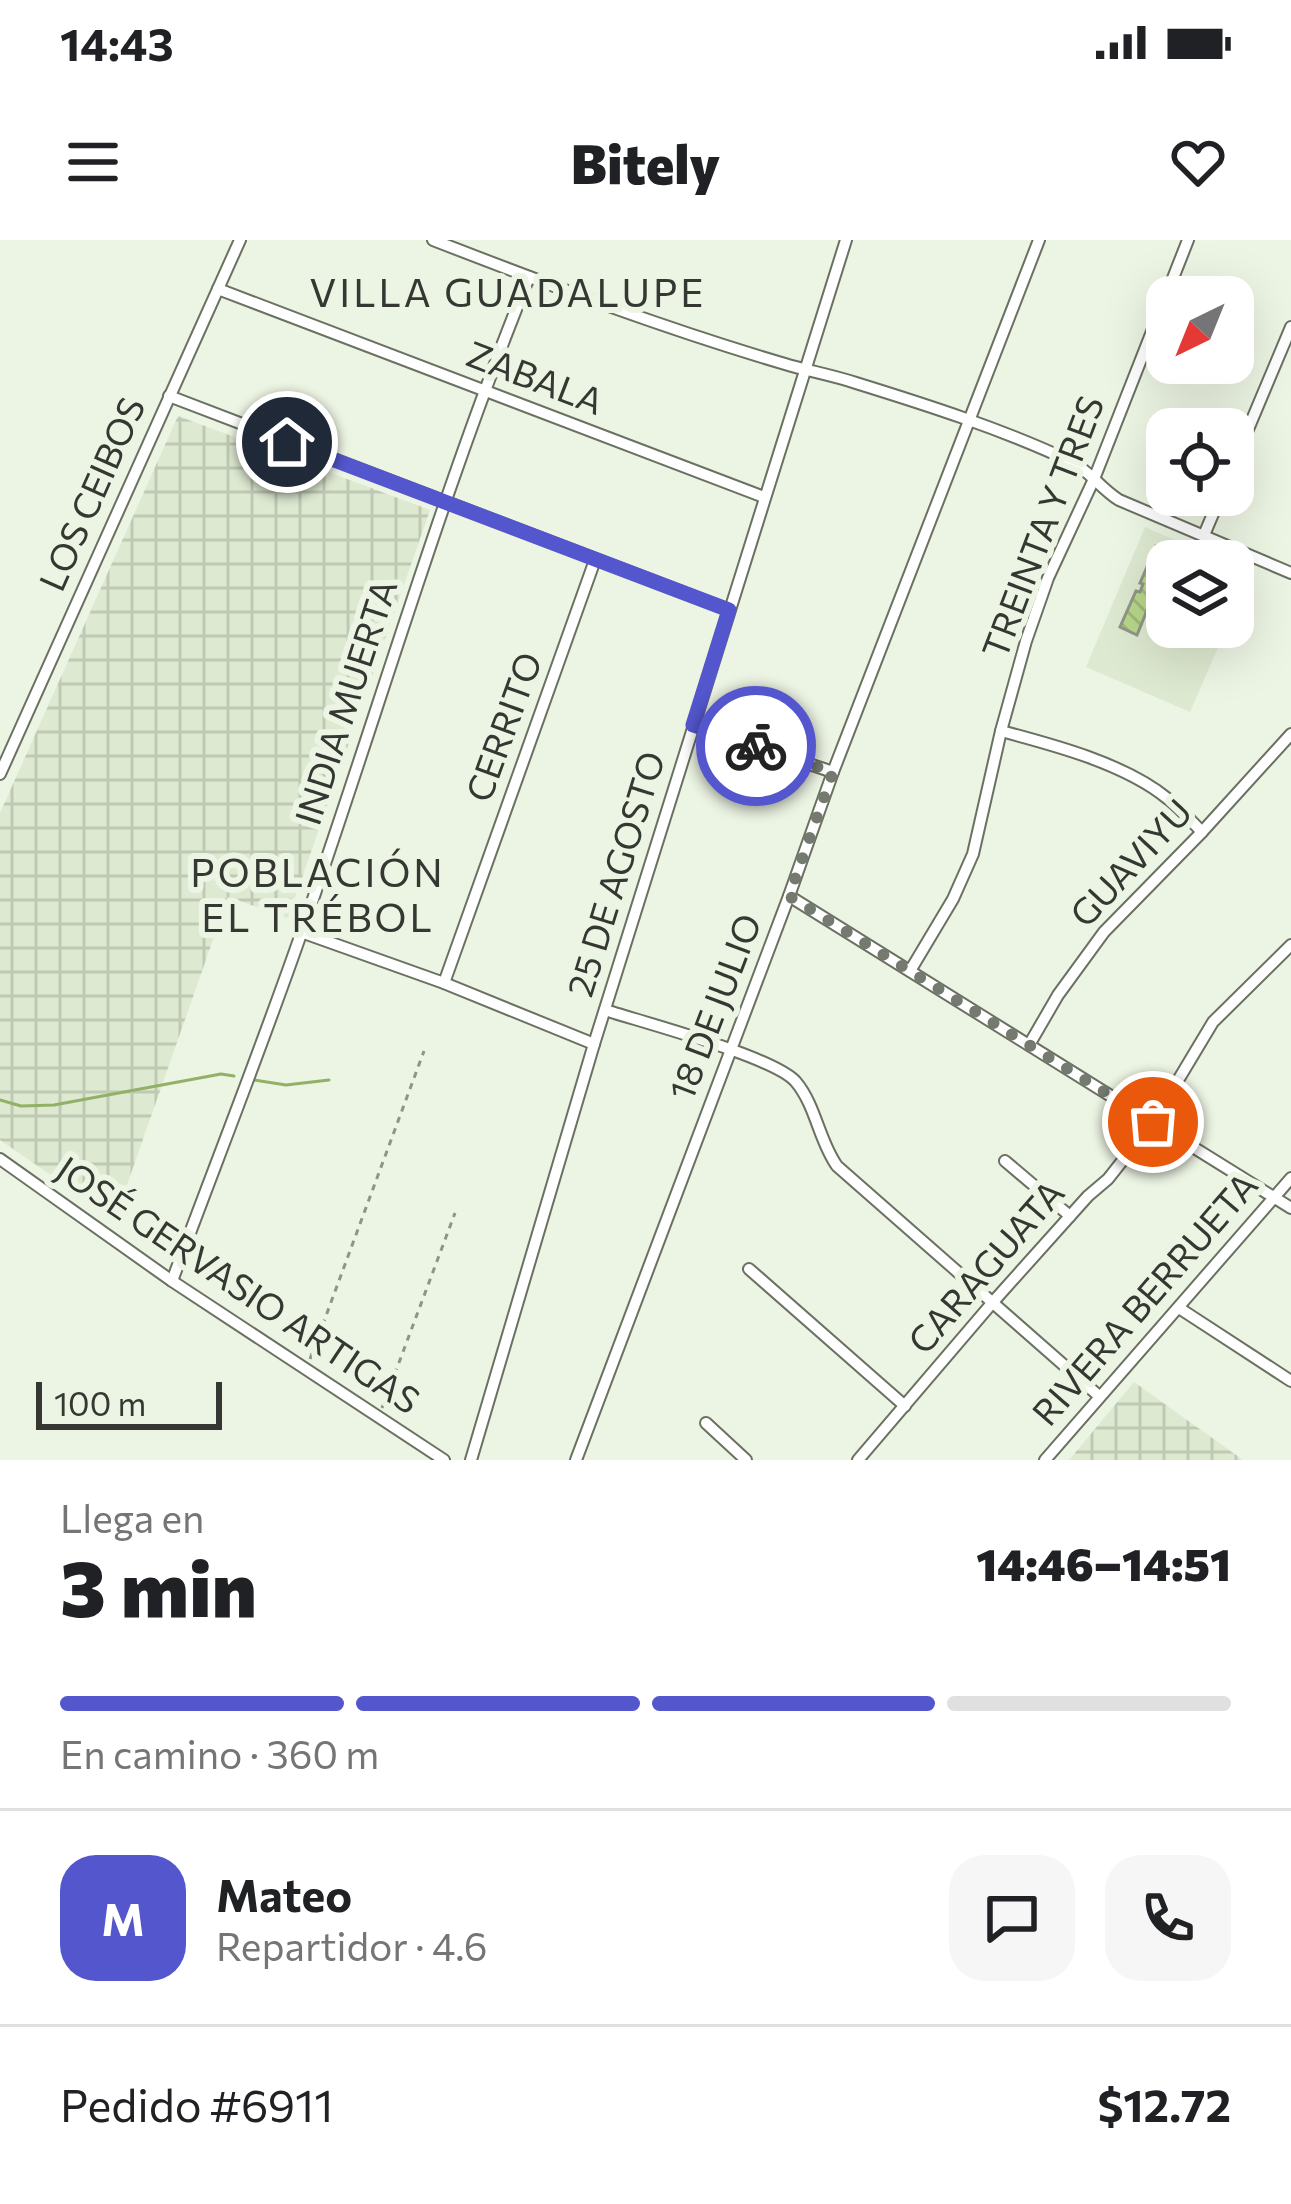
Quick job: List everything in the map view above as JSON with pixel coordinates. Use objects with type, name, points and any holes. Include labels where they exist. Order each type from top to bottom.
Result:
[{"type":"street","name":"LOS CEIBOS","points":[[0,774],[240,240]]},
{"type":"street","points":[[433,240],[529,277],[970,422],[1073,462],[1119,500],[1291,573]]},
{"type":"street","name":"25 DE AGOSTO","points":[[471,1460],[594,1044],[846,240]]},
{"type":"street","name":"18 DE JULIO","points":[[576,1460],[833,772],[1039,240]]},
{"type":"street","name":"TREINTA Y TRES","points":[[910,971],[974,854],[1026,641],[1188,240]]},
{"type":"street","name":"INDIA MUERTA","points":[[172,1281],[301,932],[483,391],[529,277]]},
{"type":"street","name":"ZABALA","points":[[218,289],[764,496]]},
{"type":"street","points":[[1254,415],[1291,327]]},
{"type":"street","points":[[169,396],[729,610]]},
{"type":"street","points":[[1204,535],[1212,516]]},
{"type":"street","name":"CERRITO","points":[[445,983],[595,560]]},
{"type":"street","points":[[693,725],[833,772]]},
{"type":"street","points":[[1001,731],[1120,771],[1167,797],[1202,832]]},
{"type":"street","name":"GUAVIYU","points":[[1029,1045],[1104,932],[1291,734]]},
{"type":"street","points":[[789,896],[1291,1208]]},
{"type":"street","points":[[301,932],[445,983],[594,1044]]},
{"type":"street","name":"CARAGUATA","points":[[858,1460],[992,1302],[1108,1179],[1153,1122],[1213,1022],[1291,945]]},
{"type":"street","points":[[605,1010],[782,1071],[796,1082],[826,1152],[837,1166],[1099,1396]]},
{"type":"street","name":"JOSÉ GERVASIO ARTIGAS","points":[[0,1159],[172,1281],[444,1460]]},
{"type":"street","points":[[1005,1161],[1070,1216]]},
{"type":"street","name":"RIVERA BERRUETA","points":[[1045,1460],[1291,1178]]},
{"type":"street","points":[[749,1269],[905,1406]]},
{"type":"street","points":[[1179,1308],[1291,1381]]},
{"type":"street","points":[[706,1423],[746,1460]]},
{"type":"path","points":[[306,1370],[424,1051]]},
{"type":"path","points":[[379,1417],[455,1213]]},
{"type":"shaded area","points":[[178,416],[430,510],[288,918],[228,897],[115,1219],[0,1140],[0,813]]},
{"type":"shaded area","points":[[1145,527],[1175,540],[1146,540],[1146,648],[1218,648],[1190,712],[1086,667]]},
{"type":"shaded area","points":[[1134,1382],[1243,1460],[1069,1460]]},
{"type":"building","points":[[1146,569],[1146,613],[1137,635],[1120,627],[1136,591],[1140,592]]},
{"type":"waterway","points":[[0,1100],[21,1106],[54,1105],[221,1074],[234,1076]]},
{"type":"waterway","points":[[254,1080],[286,1085],[329,1080]]},
{"type":"way so far","points":[[756,746],[833,772],[789,896],[1153,1122]]},
{"type":"district","name":"VILLA GUADALUPE","points":[[508,293]]},
{"type":"district","name":"POBLACIÓN EL TRÉBOL","points":[[318,896]]},
{"type":"route","points":[[287,442],[729,610],[693,725],[756,746]]}]
